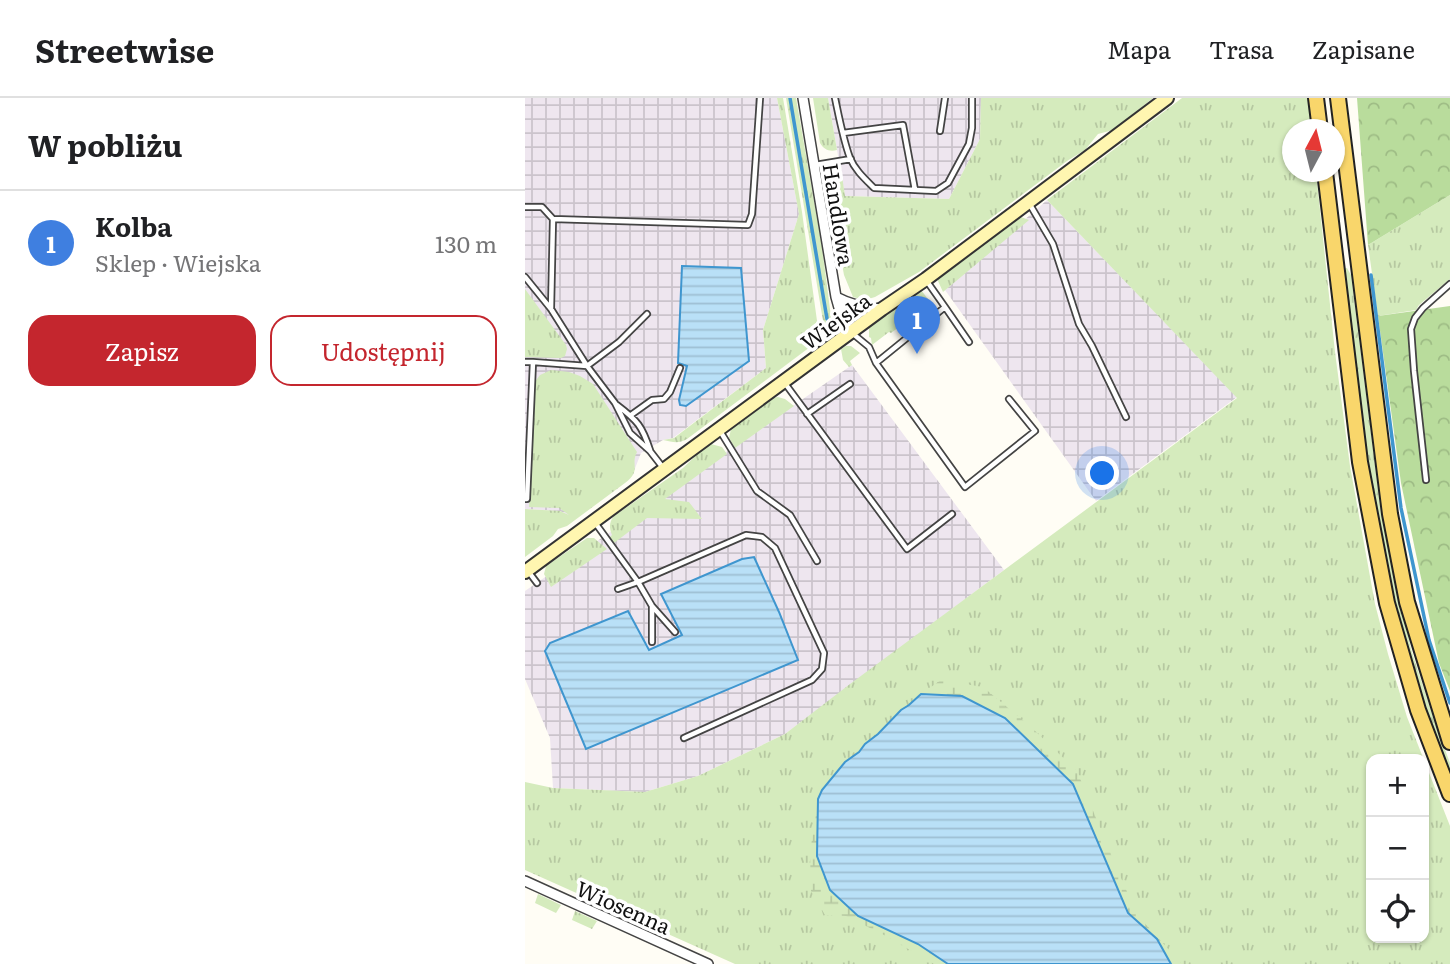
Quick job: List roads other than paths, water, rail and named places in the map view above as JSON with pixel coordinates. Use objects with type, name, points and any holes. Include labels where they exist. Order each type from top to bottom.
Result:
[{"type":"main road","points":[[1316,98],[1319,119]]},
{"type":"main road","points":[[1338,98],[1390,514],[1406,602],[1450,742]]},
{"type":"main road","points":[[1326,182],[1360,462],[1387,603],[1417,710],[1450,794]]},
{"type":"street","name":"Handlowa","points":[[803,98],[837,297],[843,322],[851,332]]},
{"type":"street","name":"Wiejska","points":[[526,571],[926,279],[1167,98]]},
{"type":"street","points":[[837,297],[861,308],[882,309]]},
{"type":"street","name":"Wiosenna","points":[[525,881],[708,964]]},
{"type":"lane","points":[[525,207],[542,207],[554,219],[748,225],[752,214],[759,98]]},
{"type":"lane","points":[[835,98],[851,159],[874,188],[936,191],[948,183],[969,144],[972,98]]},
{"type":"lane","points":[[940,131],[945,98]]},
{"type":"lane","points":[[843,133],[904,125],[915,190]]},
{"type":"lane","points":[[815,165],[851,159]]},
{"type":"lane","points":[[1028,202],[1053,244],[1079,324],[1126,417]]},
{"type":"lane","points":[[551,309],[554,219]]},
{"type":"lane","points":[[525,277],[551,309],[587,366],[615,403],[630,433],[650,451],[665,470]]},
{"type":"lane","points":[[926,279],[969,342]]},
{"type":"lane","points":[[1426,480],[1411,329],[1423,308],[1450,284]]},
{"type":"lane","points":[[876,363],[945,307]]},
{"type":"lane","points":[[525,362],[587,366],[619,342],[647,314]]},
{"type":"lane","points":[[851,332],[869,347],[876,363],[965,487],[1035,431],[1009,399]]},
{"type":"lane","points":[[525,499],[533,362]]},
{"type":"lane","points":[[631,415],[652,400],[664,399],[680,368]]},
{"type":"lane","points":[[784,382],[907,549],[952,514]]},
{"type":"lane","points":[[807,414],[850,384]]},
{"type":"lane","points":[[615,403],[631,415],[644,432],[650,451]]},
{"type":"lane","points":[[719,430],[757,491],[790,515],[817,561]]},
{"type":"lane","points":[[595,522],[652,606],[675,632]]},
{"type":"lane","points":[[618,589],[747,535],[762,537],[775,548],[824,653],[822,669],[813,680],[684,738]]},
{"type":"lane","points":[[526,571],[537,583]]},
{"type":"lane","points":[[652,606],[652,642]]},
{"type":"water","points":[[682,266],[741,268],[749,361],[686,406],[680,405],[679,400],[687,366],[678,363]]},
{"type":"water","points":[[754,557],[798,660],[586,749],[545,651],[550,643],[628,611],[649,650],[682,635],[661,594],[742,559]]},
{"type":"water","points":[[921,694],[962,696],[1005,718],[1073,784],[1128,913],[1157,939],[1171,964],[948,964],[918,944],[858,916],[830,890],[817,856],[818,799],[822,790],[845,762]]},
{"type":"waterway","points":[[790,98],[827,319]]},
{"type":"waterway","points":[[1371,275],[1401,508],[1429,640],[1450,703]]},
{"type":"place","name":"Kolba","points":[[917,354]]}]
